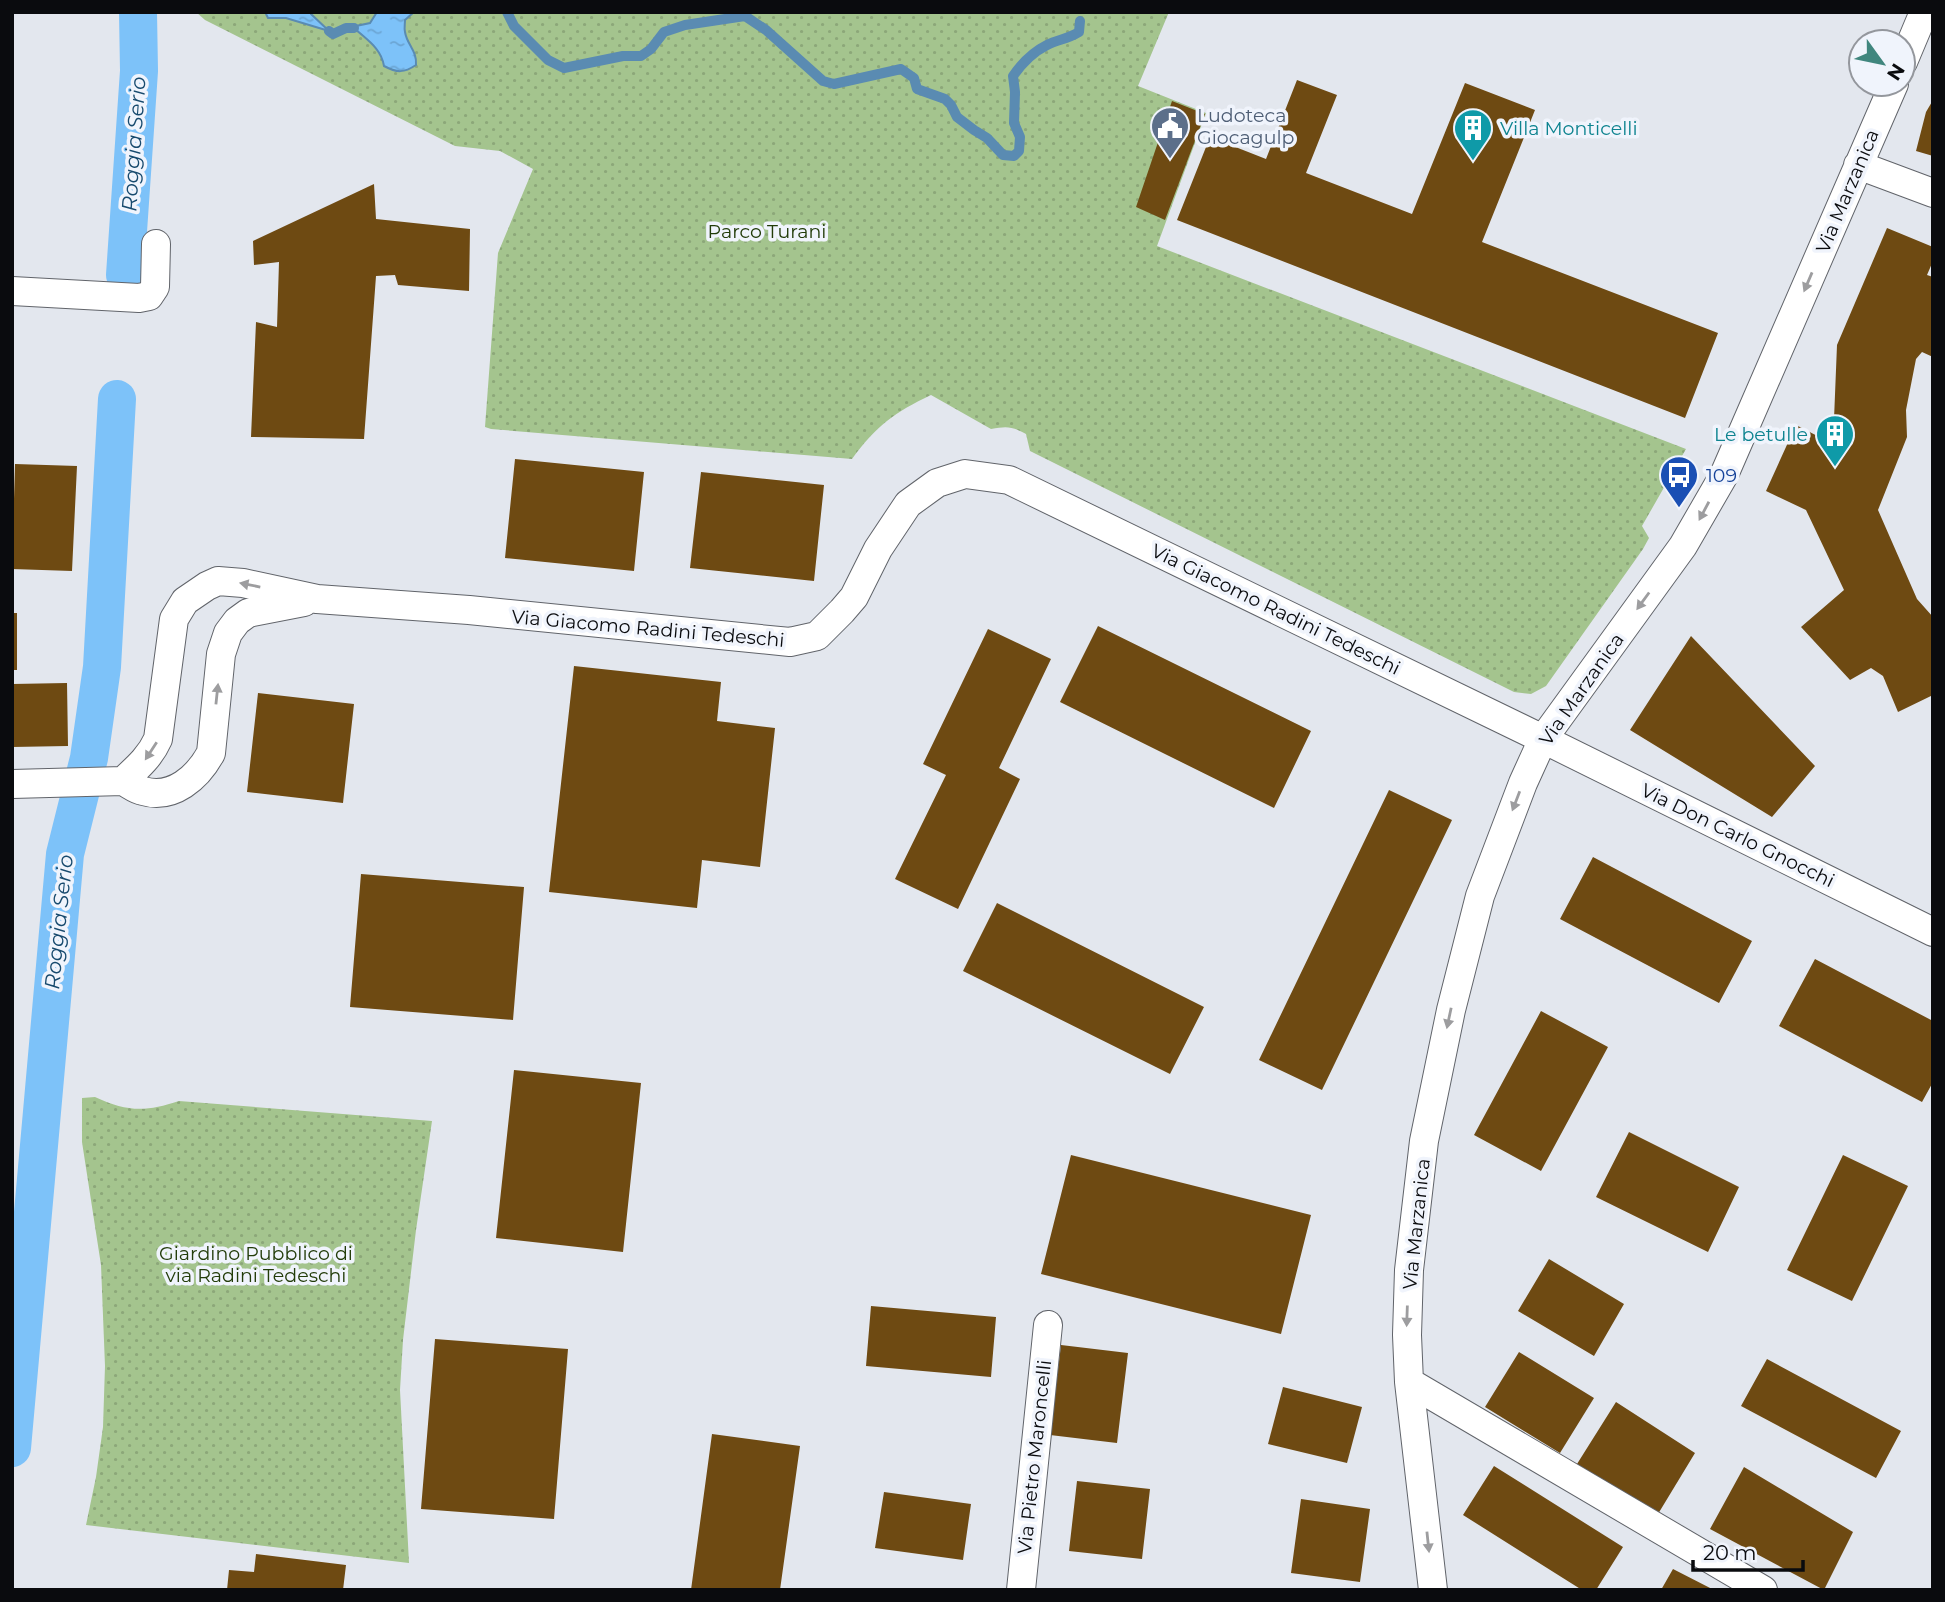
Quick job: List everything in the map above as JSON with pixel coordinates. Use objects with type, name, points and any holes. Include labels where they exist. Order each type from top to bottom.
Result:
[{"type":"street","points":[[1917,29],[1924,12]]},
{"type":"street","name":"Via Marzanica","points":[[1433,1590],[1409,1382],[1409,1270],[1424,1141],[1451,1010],[1480,895],[1543,739],[1683,546],[1724,475],[1888,98]]},
{"type":"street","points":[[1858,166],[1933,193]]},
{"type":"street","points":[[12,291],[139,298],[149,296],[155,287],[156,244]]},
{"type":"street","name":"Via Giacomo Radini Tedeschi","points":[[317,599],[248,613],[237,621],[228,633],[221,654],[211,753],[204,766],[186,784],[159,793],[143,791],[123,781],[153,751],[158,739],[174,619],[185,601],[218,581],[243,583],[317,599],[469,610],[790,642],[817,635],[854,597],[878,549],[908,504],[936,483],[965,474],[1009,480],[1543,739]]},
{"type":"street","name":"Via Don Carlo Gnocchi","points":[[1543,739],[1933,932]]},
{"type":"street","points":[[21,784],[123,781]]},
{"type":"street","name":"Via Pietro Maroncelli","points":[[1021,1590],[1048,1325]]},
{"type":"street","points":[[1409,1382],[1763,1590]]},
{"type":"green space","name":"Parco Turani","points":[[196,12],[1169,12],[1138,86],[1206,113],[1157,246],[1686,449],[1642,526],[1649,538],[1643,549],[1546,686],[1531,694],[1514,692],[1030,451],[1026,434],[1021,431],[1009,427],[991,429],[931,395],[887,421],[869,437],[852,459],[491,429],[485,427],[498,253],[533,169],[500,151],[455,146],[205,20]]},
{"type":"green space","name":"Giardino Pubblico di via Radini Tedeschi","points":[[95,1097],[117,1106],[137,1109],[179,1101],[432,1121],[416,1230],[400,1390],[409,1563],[86,1525],[103,1427],[105,1366],[101,1265],[82,1142],[82,1098]]},
{"type":"water","points":[[265,12],[311,12],[329,31],[286,18],[268,18]]},
{"type":"water","points":[[377,12],[414,12],[405,20],[405,29],[416,65],[400,71],[384,66],[377,49],[354,28],[370,23]]},
{"type":"building","points":[[1297,80],[1337,95],[1306,173],[1412,214],[1465,83],[1535,110],[1482,242],[1718,333],[1685,418],[1177,220],[1210,137],[1266,159]]},
{"type":"building","points":[[1933,100],[1933,156],[1916,151],[1926,112]]},
{"type":"building","name":"Ludoteca Giocagulp","points":[[1172,101],[1205,114],[1165,220],[1136,207]]},
{"type":"building","points":[[374,184],[376,219],[470,229],[469,291],[398,285],[395,275],[376,276],[364,439],[251,437],[256,322],[277,327],[279,262],[254,265],[253,241]]},
{"type":"building","name":"Le betulle","points":[[1887,228],[1933,247],[1933,261],[1927,275],[1933,277],[1933,357],[1922,352],[1916,359],[1906,410],[1907,437],[1878,510],[1917,599],[1933,617],[1933,695],[1898,712],[1883,676],[1871,668],[1850,680],[1801,627],[1844,590],[1806,510],[1766,491],[1796,425],[1833,444],[1837,345]]},
{"type":"building","points":[[515,459],[644,472],[634,571],[505,558]]},
{"type":"building","points":[[15,464],[77,466],[72,571],[12,569]]},
{"type":"building","points":[[701,472],[824,485],[814,581],[690,568]]},
{"type":"building","points":[[12,613],[17,613],[17,670],[12,670]]},
{"type":"building","points":[[1098,626],[1311,731],[1274,808],[1060,702]]},
{"type":"building","points":[[988,629],[1051,659],[999,768],[1020,779],[958,909],[895,879],[946,775],[923,764]]},
{"type":"building","points":[[1691,636],[1815,766],[1772,817],[1630,730]]},
{"type":"building","points":[[574,666],[721,682],[717,721],[775,728],[760,867],[702,860],[697,908],[549,892]]},
{"type":"building","points":[[67,683],[68,746],[12,747],[12,684]]},
{"type":"building","points":[[258,693],[354,704],[343,803],[247,792]]},
{"type":"building","points":[[1389,790],[1452,820],[1322,1090],[1259,1060]]},
{"type":"building","points":[[1593,857],[1752,941],[1719,1003],[1560,919]]},
{"type":"building","points":[[361,874],[524,887],[513,1020],[350,1007]]},
{"type":"building","points":[[997,903],[1204,1007],[1170,1074],[963,971]]},
{"type":"building","points":[[1815,959],[1933,1021],[1933,1082],[1922,1102],[1779,1026]]},
{"type":"building","points":[[1541,1011],[1608,1047],[1541,1171],[1474,1135]]},
{"type":"building","points":[[514,1070],[641,1083],[623,1252],[496,1238]]},
{"type":"building","points":[[1629,1132],[1739,1187],[1708,1252],[1596,1197]]},
{"type":"building","points":[[1071,1155],[1311,1215],[1281,1334],[1041,1274]]},
{"type":"building","points":[[1843,1155],[1908,1186],[1852,1301],[1787,1270]]},
{"type":"building","points":[[1549,1259],[1624,1304],[1594,1356],[1518,1311]]},
{"type":"building","points":[[871,1306],[996,1317],[991,1377],[866,1366]]},
{"type":"building","points":[[435,1339],[568,1349],[554,1519],[421,1509]]},
{"type":"building","points":[[1061,1345],[1128,1353],[1117,1443],[1050,1435]]},
{"type":"building","points":[[1519,1352],[1594,1398],[1560,1453],[1485,1407]]},
{"type":"building","points":[[1767,1359],[1901,1431],[1876,1478],[1741,1406]]},
{"type":"building","points":[[1283,1387],[1362,1407],[1347,1463],[1268,1444]]},
{"type":"building","points":[[1616,1402],[1695,1453],[1658,1514],[1577,1464]]},
{"type":"building","points":[[712,1434],[800,1446],[780,1590],[691,1590]]},
{"type":"building","points":[[1494,1466],[1623,1547],[1596,1590],[1582,1590],[1463,1515]]},
{"type":"building","points":[[1744,1467],[1853,1532],[1824,1590],[1710,1529]]},
{"type":"building","points":[[1077,1481],[1150,1489],[1142,1559],[1069,1551]]},
{"type":"building","points":[[884,1492],[971,1504],[963,1560],[875,1548]]},
{"type":"building","points":[[1301,1499],[1370,1509],[1360,1582],[1291,1573]]},
{"type":"building","points":[[256,1554],[346,1565],[343,1590],[227,1590],[229,1570],[254,1572]]},
{"type":"building","points":[[1673,1569],[1714,1590],[1661,1590]]},
{"type":"waterway","name":"Roggia Serio","points":[[125,275],[139,71],[138,12]]},
{"type":"waterway","points":[[507,12],[514,26],[548,60],[564,68],[623,56],[641,56],[651,49],[664,32],[685,25],[745,16],[766,30],[823,81],[834,84],[901,69],[914,78],[917,89],[945,99],[957,117],[987,138],[1003,155],[1014,156],[1019,151],[1020,137],[1014,123],[1013,76],[1037,51],[1079,32],[1080,21]]},
{"type":"waterway","points":[[329,31],[333,34],[346,28],[354,28]]},
{"type":"waterway","name":"Roggia Serio","points":[[12,1448],[65,854],[89,758],[102,667],[117,399]]},
{"type":"place","name":"Ludoteca Giocagulp","points":[[1170,160]]},
{"type":"place","name":"Villa Monticelli","points":[[1473,162]]},
{"type":"place","name":"Le betulle","points":[[1835,468]]},
{"type":"place","name":"109","points":[[1679,509]]}]
